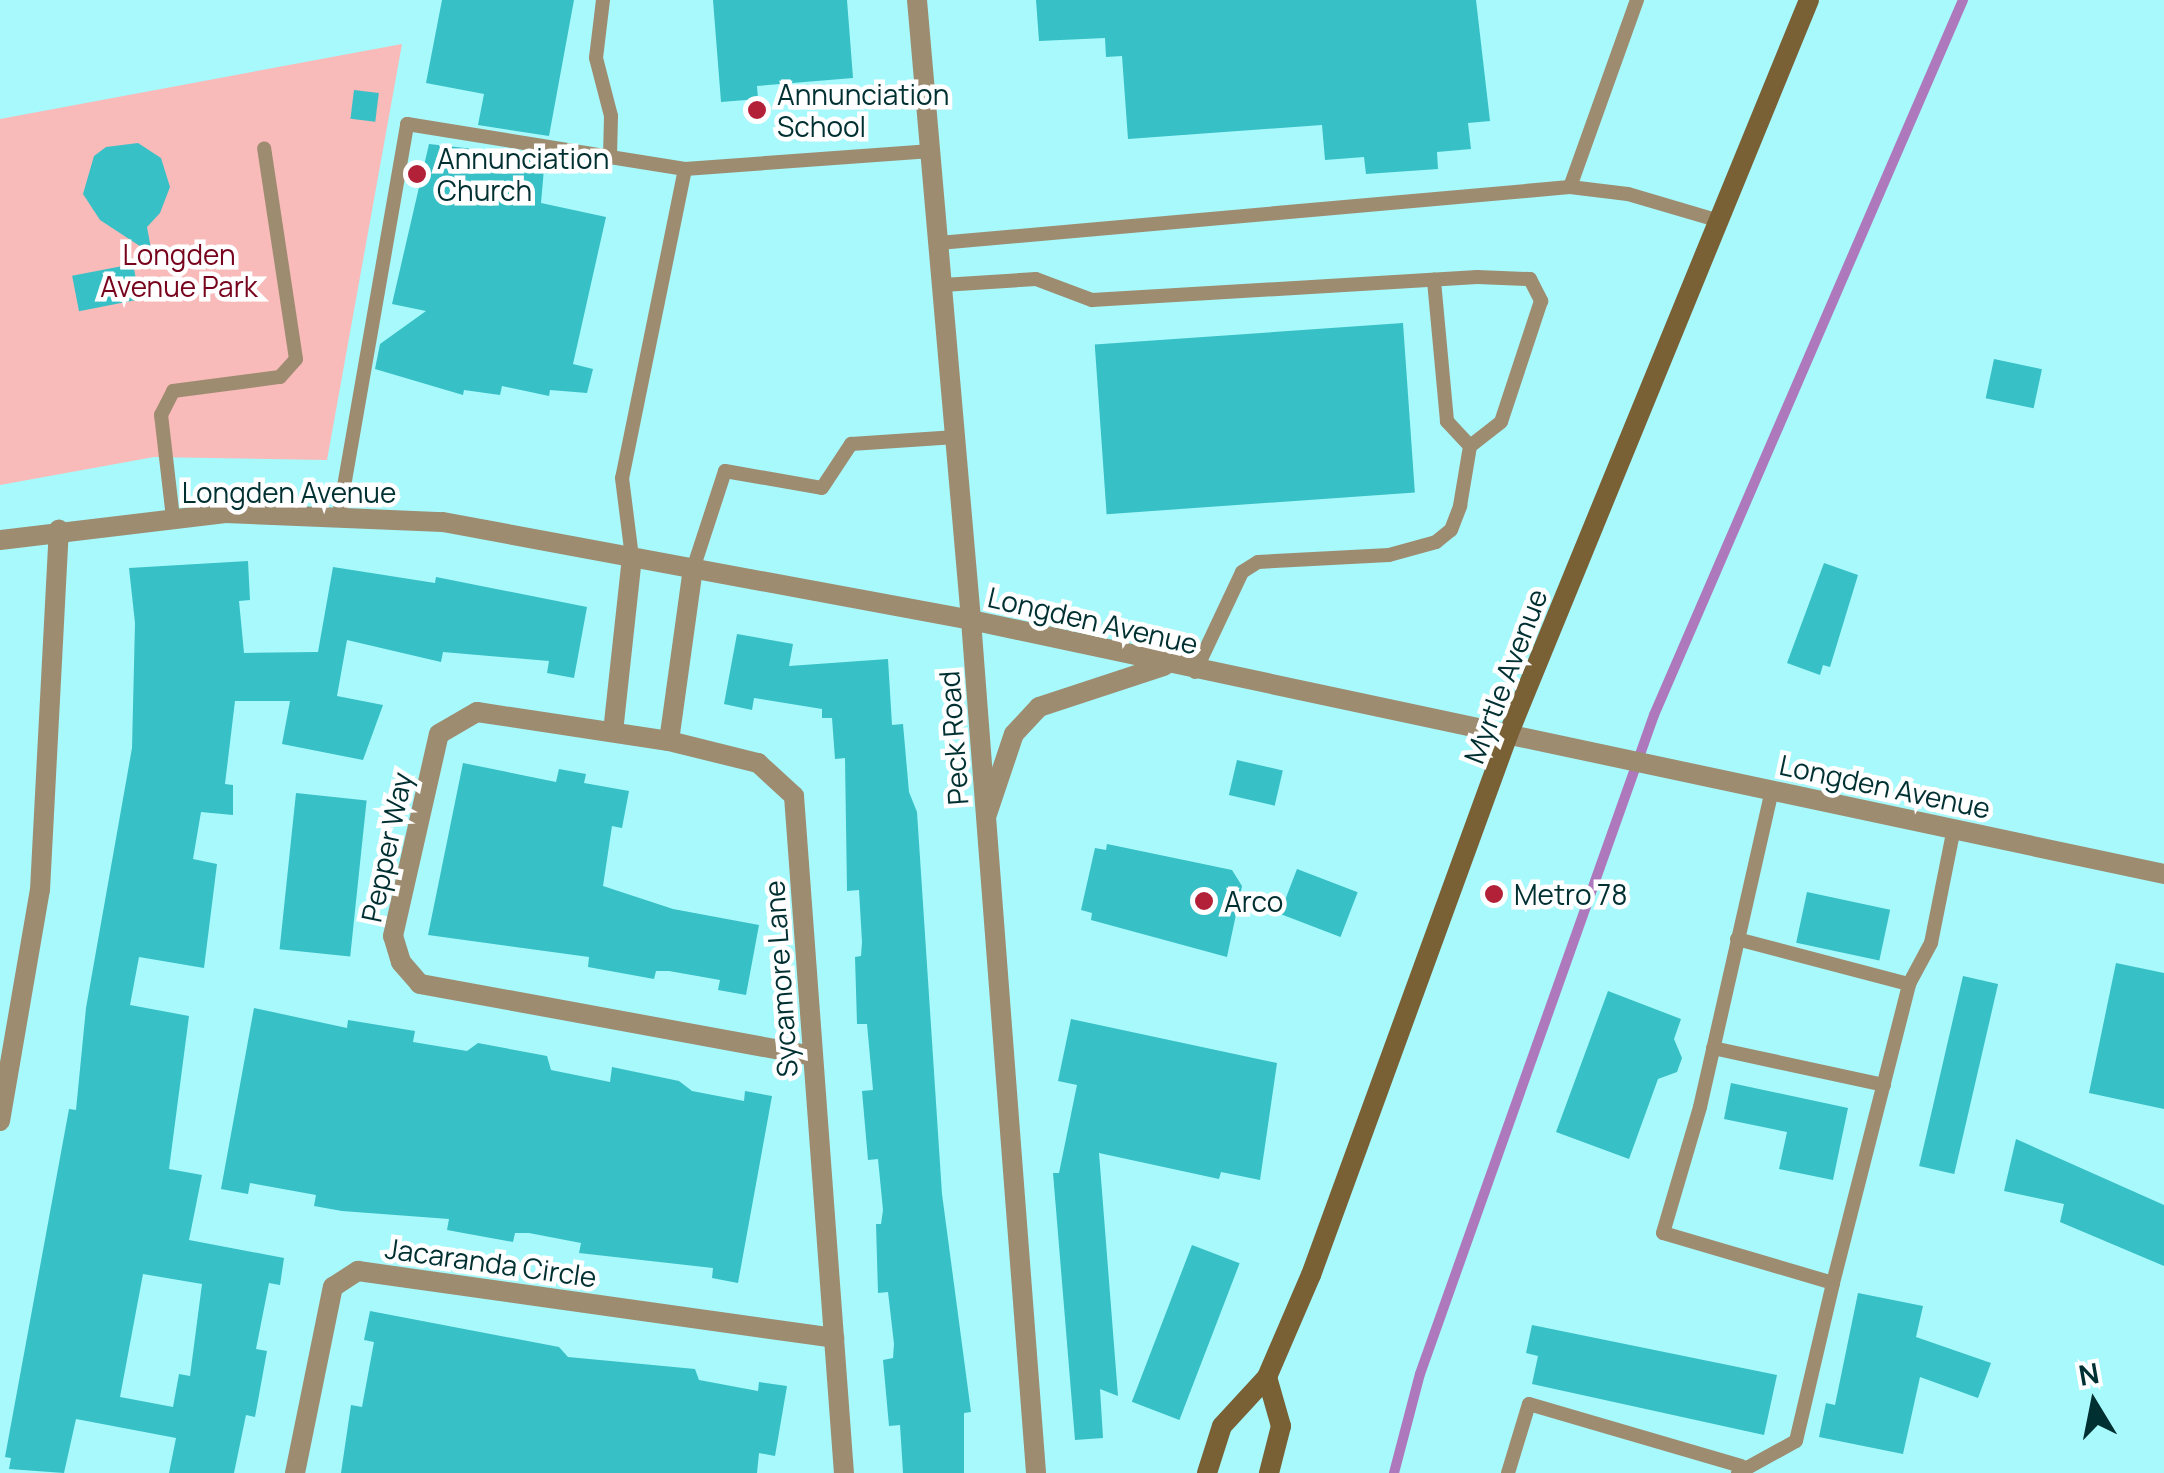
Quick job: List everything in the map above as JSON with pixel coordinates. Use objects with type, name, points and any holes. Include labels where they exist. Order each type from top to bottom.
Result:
[{"type":"main road","name":"Myrtle Avenue","points":[[1208,1473],[1222,1426],[1266,1377],[1400,1043],[1508,734],[1812,0]]},
{"type":"main road","points":[[1266,1377],[1281,1426],[1269,1473]]},
{"type":"street","name":"Peck Road","points":[[918,0],[972,620],[1036,1473]]},
{"type":"street","name":"Longden Avenue","points":[[0,540],[59,529],[173,518],[339,515],[443,522],[972,620],[1165,666],[1508,734],[2164,874]]},
{"type":"street","points":[[0,1121],[40,890],[59,529]]},
{"type":"street","points":[[613,732],[632,557]]},
{"type":"street","points":[[669,741],[693,569]]},
{"type":"street","points":[[987,814],[1014,734],[1039,706],[1165,666]]},
{"type":"street","name":"Pepper Way","points":[[669,741],[478,712],[439,734],[393,936],[402,962],[420,984],[813,1056]]},
{"type":"street","name":"Sycamore Lane","points":[[669,741],[758,763],[794,796],[844,1473]]},
{"type":"street","name":"Jacaranda Circle","points":[[295,1473],[333,1287],[358,1271],[834,1338]]},
{"type":"lane","points":[[603,0],[596,58],[611,116],[610,158]]},
{"type":"lane","points":[[1570,187],[1637,0]]},
{"type":"lane","points":[[339,515],[407,124],[685,169],[931,151]]},
{"type":"lane","points":[[173,518],[160,414],[173,391],[280,377],[296,359],[264,148]]},
{"type":"lane","points":[[632,557],[622,478],[685,169]]},
{"type":"lane","points":[[939,242],[1570,187],[1628,194],[1720,221]]},
{"type":"lane","points":[[942,286],[1036,279],[1092,300],[1510,276],[1530,280],[1540,290],[1536,320],[1502,422],[1470,446],[1460,506],[1451,530],[1436,542],[1389,555],[1258,562],[1242,572],[1195,672]]},
{"type":"lane","points":[[1434,280],[1447,421],[1470,446]]},
{"type":"lane","points":[[693,569],[724,471],[822,488],[851,444],[956,437]]},
{"type":"lane","points":[[1772,790],[1713,1048],[1663,1236],[1834,1283]]},
{"type":"lane","points":[[1508,1473],[1530,1404],[1739,1470],[1796,1441],[1910,984],[1931,943],[1954,828]]},
{"type":"lane","points":[[1737,940],[1910,984]]},
{"type":"lane","points":[[1713,1048],[1884,1086]]},
{"type":"green space","name":"Longden Avenue Park","points":[[402,44],[327,460],[154,457],[0,485],[0,119]]},
{"type":"building","points":[[442,0],[574,0],[549,136],[478,125],[484,94],[426,83]]},
{"type":"building","points":[[713,0],[847,0],[853,78],[757,86],[758,99],[721,102]]},
{"type":"building","points":[[1036,0],[1476,0],[1490,121],[1468,123],[1471,149],[1437,152],[1438,169],[1366,174],[1364,157],[1325,160],[1322,125],[1128,139],[1122,56],[1106,57],[1105,38],[1039,41]]},
{"type":"building","points":[[354,90],[379,93],[375,122],[350,119]]},
{"type":"building","points":[[138,143],[161,158],[170,187],[160,213],[147,227],[152,254],[100,220],[83,194],[94,156],[106,147]]},
{"type":"building","points":[[429,144],[545,157],[541,203],[606,217],[573,364],[593,369],[587,393],[550,390],[549,396],[502,386],[500,395],[464,390],[463,395],[375,369],[380,344],[426,311],[392,304]]},
{"type":"building","points":[[133,264],[140,299],[79,311],[72,276]]},
{"type":"building","points":[[1403,323],[1415,493],[1107,514],[1095,345]]},
{"type":"building","points":[[1994,359],[2042,369],[2034,408],[1986,398]]},
{"type":"building","points":[[248,561],[250,600],[239,601],[244,653],[318,652],[333,567],[435,583],[436,577],[587,607],[574,678],[547,673],[549,661],[443,652],[441,662],[347,640],[337,696],[383,705],[363,760],[282,744],[290,701],[235,701],[225,784],[233,785],[233,815],[201,812],[193,859],[217,864],[204,968],[139,957],[130,1005],[189,1016],[169,1169],[202,1175],[189,1240],[284,1258],[280,1285],[269,1283],[256,1349],[267,1351],[255,1417],[246,1415],[234,1473],[169,1473],[176,1438],[76,1419],[64,1473],[9,1469],[11,1458],[5,1457],[69,1109],[76,1110],[86,1008],[132,748],[135,623],[129,568]],"holes":[[[143,1274],[202,1284],[190,1376],[179,1374],[173,1407],[120,1397]]]},
{"type":"building","points":[[1824,563],[1858,575],[1830,667],[1823,665],[1820,675],[1787,663]]},
{"type":"building","points":[[737,634],[793,644],[789,666],[888,659],[892,725],[903,724],[909,792],[917,812],[942,1194],[971,1412],[964,1413],[964,1473],[903,1473],[900,1425],[889,1426],[883,1360],[893,1358],[894,1344],[888,1292],[878,1293],[876,1224],[881,1224],[883,1210],[878,1159],[868,1160],[862,1091],[873,1090],[867,1024],[857,1024],[855,957],[861,956],[862,942],[859,890],[847,891],[845,758],[835,759],[832,718],[822,718],[822,709],[754,698],[752,710],[724,704]]},
{"type":"building","points":[[1237,760],[1283,771],[1275,806],[1229,795]]},
{"type":"building","points":[[463,763],[556,782],[559,769],[586,774],[584,783],[629,791],[622,828],[612,826],[603,886],[673,909],[759,925],[746,995],[718,990],[720,980],[669,971],[656,971],[654,979],[588,967],[589,957],[428,935]]},
{"type":"building","points":[[296,793],[367,800],[350,957],[280,949]]},
{"type":"building","points":[[1107,844],[1232,870],[1242,886],[1227,957],[1091,920],[1092,913],[1081,910],[1095,848],[1106,850]]},
{"type":"building","points":[[1297,869],[1358,892],[1340,937],[1280,914]]},
{"type":"building","points":[[1807,892],[1890,910],[1879,961],[1796,943]]},
{"type":"building","points":[[2116,963],[2164,973],[2164,1109],[2089,1093]]},
{"type":"building","points":[[1963,976],[1998,984],[1954,1174],[1919,1166]]},
{"type":"building","points":[[1608,991],[1681,1019],[1674,1039],[1682,1058],[1677,1072],[1658,1079],[1629,1159],[1556,1132]]},
{"type":"building","points":[[254,1008],[347,1028],[348,1020],[415,1031],[413,1042],[467,1051],[478,1043],[547,1056],[551,1070],[610,1082],[612,1067],[679,1081],[692,1091],[744,1101],[745,1091],[772,1096],[738,1283],[712,1278],[713,1268],[579,1253],[581,1243],[529,1233],[515,1233],[513,1242],[447,1230],[449,1219],[314,1206],[316,1195],[250,1183],[248,1194],[221,1189]]},
{"type":"building","points":[[1071,1019],[1277,1063],[1260,1180],[1221,1172],[1219,1179],[1099,1153],[1118,1396],[1100,1389],[1103,1438],[1075,1440],[1053,1173],[1059,1173],[1077,1085],[1058,1081]]},
{"type":"building","points":[[1731,1083],[1848,1108],[1833,1180],[1779,1169],[1787,1132],[1724,1119]]},
{"type":"building","points":[[2016,1139],[2164,1205],[2164,1266],[2060,1222],[2064,1204],[2004,1191]]},
{"type":"building","points":[[1192,1245],[1240,1263],[1179,1420],[1132,1402]]},
{"type":"building","points":[[1858,1293],[1923,1306],[1916,1337],[1991,1363],[1978,1398],[1920,1377],[1903,1454],[1819,1437],[1826,1403],[1835,1405]]},
{"type":"building","points":[[370,1311],[559,1347],[568,1357],[695,1369],[699,1380],[758,1391],[759,1382],[787,1386],[775,1456],[759,1453],[757,1473],[341,1473],[351,1405],[362,1407],[374,1342],[364,1340]]},
{"type":"building","points":[[1532,1325],[1777,1375],[1764,1435],[1532,1384],[1538,1356],[1526,1353]]},
{"type":"waterway","points":[[1394,1473],[1420,1374],[1654,715],[1963,0]]},
{"type":"place","name":"Annunciation School","points":[[757,110]]},
{"type":"place","name":"Annunciation Church","points":[[417,174]]},
{"type":"place","name":"Metro 78","points":[[1494,894]]},
{"type":"place","name":"Arco","points":[[1204,901]]}]
